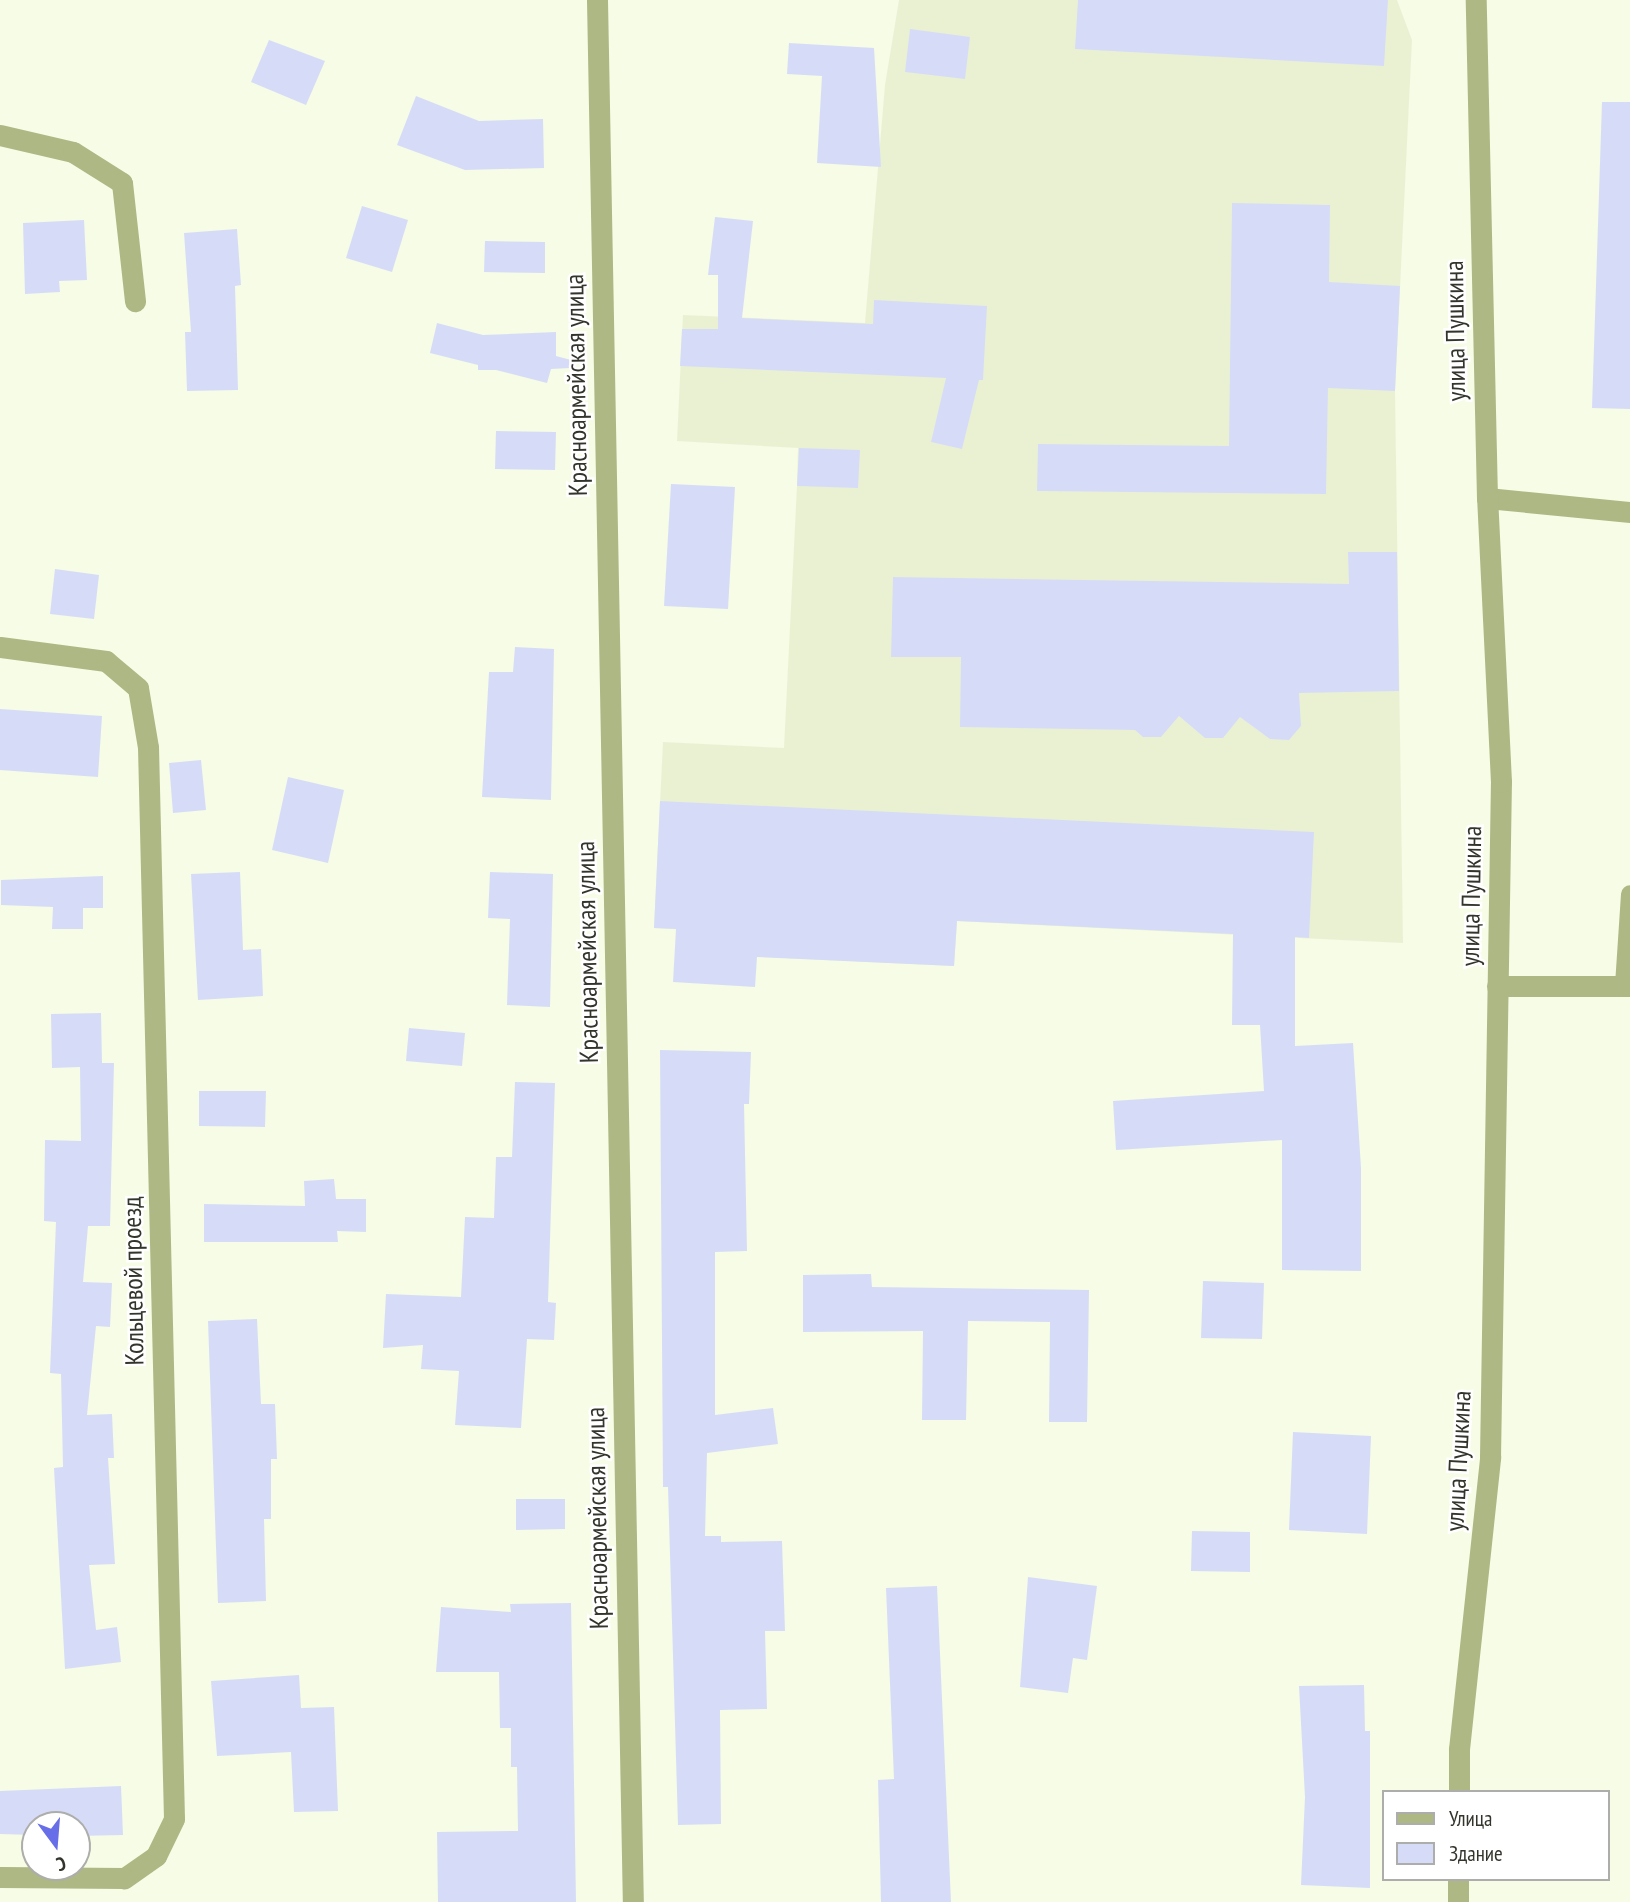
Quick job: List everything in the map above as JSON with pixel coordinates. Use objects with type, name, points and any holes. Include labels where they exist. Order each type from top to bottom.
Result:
[{"type":"street","name":"Красноармейская улица","points":[[597,0],[633,1902]]},
{"type":"street","name":"улица Пушкина","points":[[1459,1790],[1459,1749],[1490,1457],[1501,782],[1487,498],[1476,0]]},
{"type":"street","points":[[0,135],[73,152],[121,183],[135,301]]},
{"type":"street","points":[[1487,498],[1630,512]]},
{"type":"street","name":"Кольцевой проезд","points":[[0,646],[106,661],[138,688],[148,747],[174,1819],[156,1856],[124,1878],[0,1877]]},
{"type":"street","points":[[1497,986],[1627,986]]},
{"type":"street","points":[[1458,1881],[1458,1902]]},
{"type":"lane","points":[[1627,986],[1630,894]]},
{"type":"shaded area","points":[[899,0],[1397,0],[1412,40],[1395,391],[1403,943],[957,921],[954,966],[763,957],[763,934],[654,928],[663,742],[784,748],[797,486],[798,448],[677,441],[683,315],[865,323],[885,85]]},
{"type":"building","points":[[1078,0],[1388,0],[1384,66],[1075,49]]},
{"type":"building","points":[[910,29],[970,37],[965,79],[905,72]]},
{"type":"building","points":[[269,40],[325,61],[306,105],[251,82]]},
{"type":"building","points":[[789,43],[874,48],[881,167],[817,163],[822,76],[787,74]]},
{"type":"building","points":[[416,96],[479,121],[543,119],[544,168],[465,170],[397,145]]},
{"type":"building","points":[[1602,102],[1630,102],[1630,409],[1592,408]]},
{"type":"building","points":[[1232,203],[1330,205],[1329,282],[1400,286],[1395,391],[1328,388],[1326,494],[1037,491],[1038,444],[1229,446]]},
{"type":"building","points":[[362,206],[408,220],[392,272],[346,258]]},
{"type":"building","points":[[715,217],[753,221],[742,318],[873,324],[874,300],[987,306],[983,380],[979,380],[962,449],[931,442],[946,378],[680,366],[682,329],[718,329],[718,275],[708,275]]},
{"type":"building","points":[[84,220],[87,280],[59,281],[60,292],[25,294],[23,223]]},
{"type":"building","points":[[237,229],[241,285],[235,286],[238,390],[187,391],[185,332],[191,332],[184,233]]},
{"type":"building","points":[[485,241],[545,242],[545,273],[484,272]]},
{"type":"building","points":[[437,323],[483,335],[556,332],[556,356],[571,360],[570,368],[551,369],[547,383],[496,370],[478,370],[478,365],[430,353]]},
{"type":"building","points":[[496,431],[556,432],[555,470],[495,469]]},
{"type":"building","points":[[799,448],[860,450],[858,488],[797,486]]},
{"type":"building","points":[[671,484],[735,487],[728,609],[664,606]]},
{"type":"building","points":[[1348,552],[1397,552],[1399,691],[1299,693],[1301,726],[1289,740],[1270,739],[1240,717],[1223,738],[1205,738],[1179,716],[1161,737],[1143,737],[1135,730],[960,727],[961,657],[891,657],[893,577],[1349,584]]},
{"type":"building","points":[[55,569],[99,575],[94,619],[50,614]]},
{"type":"building","points":[[515,647],[554,649],[551,800],[482,797],[489,672],[513,672]]},
{"type":"building","points":[[0,709],[102,716],[98,777],[0,770]]},
{"type":"building","points":[[201,760],[206,810],[173,813],[169,763]]},
{"type":"building","points":[[288,777],[344,790],[328,863],[272,850]]},
{"type":"building","points":[[660,801],[1314,832],[1309,938],[1295,937],[1295,1046],[1353,1043],[1361,1168],[1361,1271],[1282,1270],[1282,1140],[1116,1150],[1113,1101],[1264,1091],[1260,1025],[1232,1025],[1233,934],[957,921],[954,966],[757,957],[755,987],[673,982],[676,929],[654,928]]},
{"type":"building","points":[[240,872],[243,950],[261,949],[263,996],[198,1000],[191,874]]},
{"type":"building","points":[[490,872],[553,874],[550,1007],[507,1005],[510,919],[488,918]]},
{"type":"building","points":[[103,876],[103,908],[83,908],[83,929],[52,929],[53,907],[1,905],[1,880]]},
{"type":"building","points":[[101,1013],[102,1063],[114,1063],[110,1226],[88,1226],[83,1282],[112,1283],[110,1327],[96,1326],[87,1415],[112,1414],[114,1458],[108,1458],[115,1564],[89,1565],[96,1630],[117,1627],[121,1662],[65,1669],[54,1468],[63,1467],[61,1374],[50,1373],[56,1222],[44,1221],[45,1140],[81,1141],[80,1067],[52,1068],[51,1014]]},
{"type":"building","points":[[409,1028],[465,1033],[462,1066],[406,1061]]},
{"type":"building","points":[[660,1050],[751,1052],[749,1104],[744,1104],[747,1251],[715,1252],[715,1415],[773,1408],[778,1444],[707,1453],[705,1536],[721,1536],[721,1542],[782,1541],[785,1631],[765,1631],[767,1709],[720,1710],[721,1824],[678,1825],[668,1487],[663,1487]]},
{"type":"building","points":[[515,1082],[555,1083],[548,1302],[556,1303],[554,1340],[527,1339],[521,1428],[455,1425],[459,1371],[421,1369],[423,1345],[383,1348],[386,1294],[461,1297],[465,1217],[494,1218],[496,1157],[512,1157]]},
{"type":"building","points":[[199,1091],[266,1091],[265,1127],[199,1126]]},
{"type":"building","points":[[334,1179],[336,1199],[366,1199],[366,1232],[337,1231],[338,1242],[204,1242],[204,1204],[305,1206],[304,1181]]},
{"type":"building","points":[[871,1274],[872,1287],[1089,1290],[1087,1422],[1049,1422],[1050,1322],[968,1321],[966,1420],[922,1420],[923,1331],[803,1332],[803,1275]]},
{"type":"building","points":[[1203,1281],[1264,1283],[1262,1339],[1201,1338]]},
{"type":"building","points":[[257,1319],[261,1404],[275,1404],[277,1459],[271,1459],[271,1519],[264,1519],[266,1601],[218,1603],[208,1321]]},
{"type":"building","points":[[1293,1432],[1371,1436],[1367,1534],[1289,1530]]},
{"type":"building","points":[[516,1499],[565,1499],[565,1529],[516,1530]]},
{"type":"building","points":[[1192,1531],[1250,1532],[1250,1572],[1191,1571]]},
{"type":"building","points":[[1028,1577],[1097,1586],[1087,1660],[1073,1658],[1068,1693],[1020,1687]]},
{"type":"building","points":[[937,1586],[951,1902],[881,1902],[878,1780],[894,1779],[886,1588]]},
{"type":"building","points":[[571,1603],[576,1902],[438,1902],[437,1832],[518,1831],[517,1767],[511,1767],[511,1728],[500,1728],[499,1672],[436,1672],[441,1607],[511,1612],[510,1604]]},
{"type":"building","points":[[299,1675],[301,1708],[334,1707],[338,1811],[294,1812],[291,1752],[217,1756],[211,1681]]},
{"type":"building","points":[[1364,1685],[1365,1731],[1370,1731],[1370,1888],[1301,1885],[1305,1797],[1299,1686]]},
{"type":"building","points":[[121,1786],[123,1835],[91,1836],[91,1811],[21,1811],[21,1835],[0,1834],[0,1791]]}]
